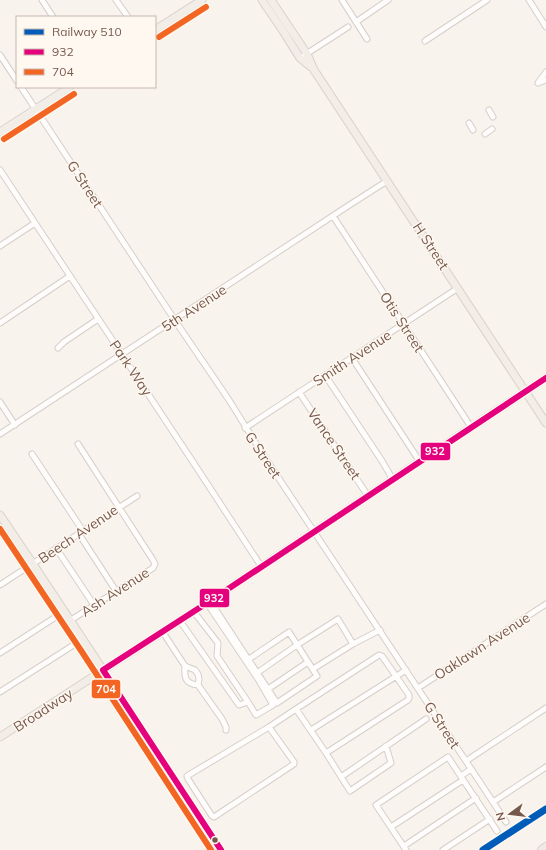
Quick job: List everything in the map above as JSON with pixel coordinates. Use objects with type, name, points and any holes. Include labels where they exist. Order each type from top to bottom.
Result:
[{"type":"highway","points":[[542,850],[546,848]]},
{"type":"main road","points":[[156,29],[202,0]]},
{"type":"main road","name":"H Street","points":[[262,0],[283,31],[314,70],[477,315],[546,423]]},
{"type":"main road","name":"H Street","points":[[271,0],[303,56]]},
{"type":"main road","points":[[0,132],[68,88]]},
{"type":"main road","name":"Broadway","points":[[0,737],[162,631],[194,612],[546,378]]},
{"type":"main road","points":[[0,515],[103,670]]},
{"type":"street","points":[[42,0],[52,16]]},
{"type":"street","points":[[116,0],[127,16]]},
{"type":"street","points":[[342,0],[367,39]]},
{"type":"street","points":[[356,22],[388,0]]},
{"type":"street","points":[[425,40],[487,0]]},
{"type":"street","points":[[529,0],[546,27]]},
{"type":"street","points":[[303,56],[348,27]]},
{"type":"street","points":[[0,55],[16,79]]},
{"type":"street","points":[[546,72],[538,83],[546,80]]},
{"type":"street","name":"G Street","points":[[22,88],[229,400],[245,428],[506,822]]},
{"type":"street","points":[[489,110],[493,117]]},
{"type":"street","points":[[469,124],[473,130]]},
{"type":"street","points":[[485,134],[492,129]]},
{"type":"street","name":"Park Way","points":[[0,170],[262,566]]},
{"type":"street","name":"5th Avenue","points":[[0,434],[387,181]]},
{"type":"street","name":"Otis Street","points":[[333,216],[471,427]]},
{"type":"street","points":[[0,246],[35,223]]},
{"type":"street","points":[[0,323],[70,276]]},
{"type":"street","name":"Smith Avenue","points":[[245,428],[458,288]]},
{"type":"street","points":[[58,348],[64,342],[98,319]]},
{"type":"street","points":[[352,358],[420,462]]},
{"type":"street","points":[[325,375],[393,480]]},
{"type":"street","name":"Vance Street","points":[[299,392],[368,496]]},
{"type":"street","points":[[0,402],[15,425]]},
{"type":"street","points":[[78,444],[118,507]]},
{"type":"street","points":[[32,454],[116,591]]},
{"type":"street","name":"Beech Avenue","points":[[0,585],[137,496]]},
{"type":"street","name":"Ash Avenue","points":[[71,620],[153,568],[155,564],[118,507]]},
{"type":"street","points":[[56,548],[94,605]]},
{"type":"street","points":[[208,602],[249,659],[277,703],[318,676],[289,632],[249,659]]},
{"type":"street","points":[[194,612],[218,643],[217,656],[256,715],[274,704],[208,602]]},
{"type":"street","name":"Oaklawn Avenue","points":[[418,688],[546,604]]},
{"type":"street","name":"Ash Avenue","points":[[0,653],[65,611]]},
{"type":"street","points":[[258,673],[297,645],[338,619],[353,644]]},
{"type":"street","points":[[180,621],[239,705],[248,702]]},
{"type":"street","points":[[312,669],[353,644],[380,630]]},
{"type":"street","points":[[162,631],[185,666],[195,670],[198,674],[200,679],[198,686]]},
{"type":"street","points":[[0,692],[83,639]]},
{"type":"street","points":[[269,728],[294,764],[214,817],[212,816],[187,776],[269,728],[296,709],[382,656],[409,695],[408,700],[326,753]]},
{"type":"street","points":[[268,689],[308,662]]},
{"type":"street","points":[[185,666],[184,675],[188,683],[198,686],[222,719],[226,730]]},
{"type":"street","points":[[103,670],[221,850]]},
{"type":"street","points":[[311,730],[406,670]]},
{"type":"street","points":[[466,761],[546,708]]},
{"type":"street","points":[[296,709],[350,791],[392,763],[386,746]]},
{"type":"street","points":[[341,777],[426,719]]},
{"type":"street","points":[[476,798],[405,848],[376,805],[448,757],[462,778],[476,798],[490,819],[497,831]]},
{"type":"street","points":[[493,802],[546,767]]},
{"type":"street","points":[[391,827],[462,778],[471,769]]},
{"type":"street","points":[[443,850],[490,819]]},
{"type":"rail line","name":"510","points":[[483,850],[546,809]]},
{"type":"transit line","name":"704","points":[[159,37],[206,7]]},
{"type":"transit line","name":"704","points":[[4,139],[74,94]]},
{"type":"transit line","name":"932","points":[[103,670],[210,601],[546,378]]},
{"type":"transit line","name":"704","points":[[0,529],[211,850]]},
{"type":"transit line","name":"932","points":[[103,670],[221,850]]}]
